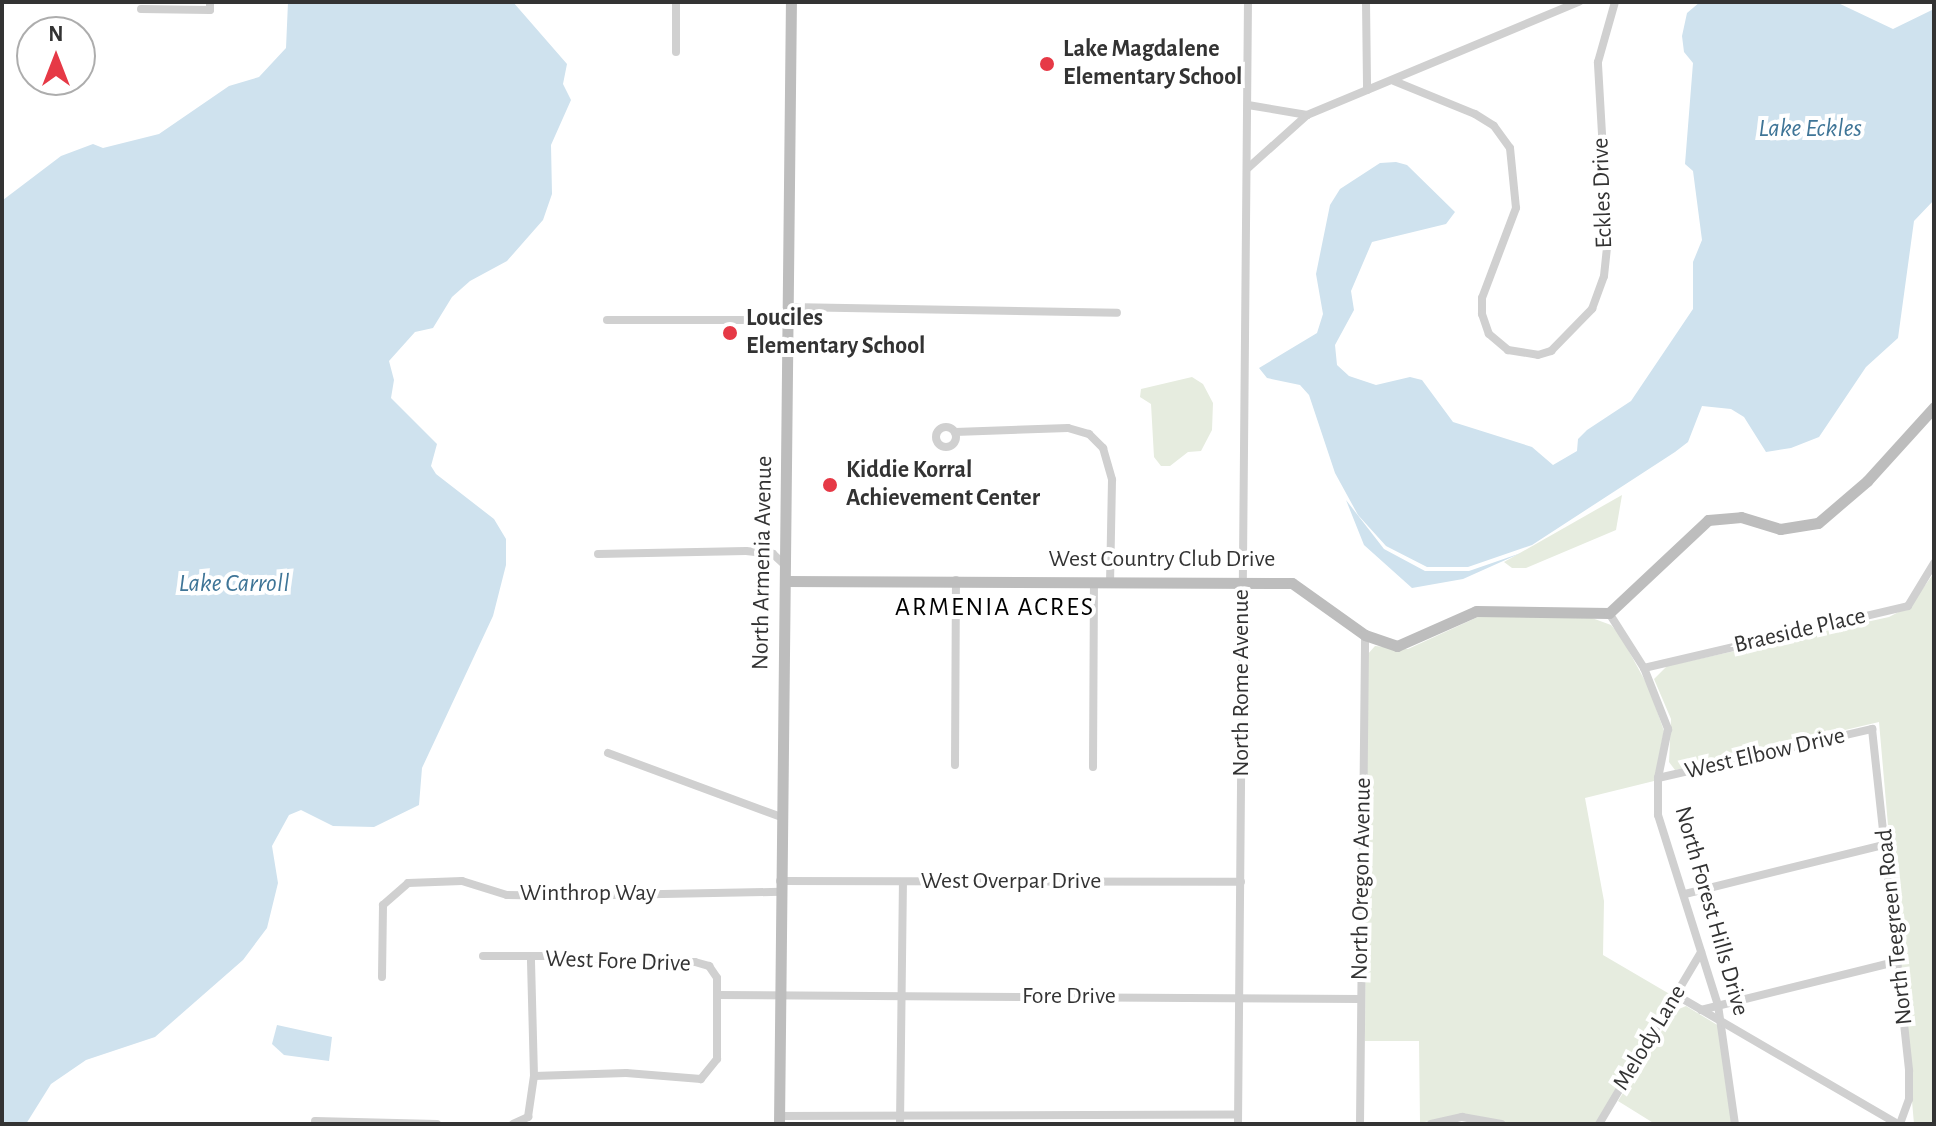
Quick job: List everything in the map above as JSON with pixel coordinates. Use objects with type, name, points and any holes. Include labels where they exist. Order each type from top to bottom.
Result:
[{"type":"street","points":[[141,9],[210,10],[210,2]]},
{"type":"street","points":[[676,2],[676,52]]},
{"type":"street","name":"North Armenia Avenue","points":[[779,1120],[791,2]]},
{"type":"street","name":"North Rome Avenue","points":[[1238,1119],[1248,2]]},
{"type":"street","points":[[1366,2],[1367,90]]},
{"type":"street","points":[[1248,168],[1307,115],[1579,2]]},
{"type":"street","name":"Eckles Drive","points":[[1394,81],[1475,114],[1494,126],[1510,148],[1516,208],[1482,298],[1482,314],[1489,334],[1508,350],[1538,355],[1551,351],[1592,309],[1604,276],[1608,238],[1598,62],[1615,2]]},
{"type":"street","points":[[1248,105],[1307,115]]},
{"type":"street","points":[[788,307],[1117,313]]},
{"type":"street","points":[[607,320],[788,320]]},
{"type":"street","points":[[1609,613],[1693,529],[1708,520],[1741,517],[1780,529],[1818,523],[1867,481],[1934,407]]},
{"type":"street","points":[[955,432],[1068,428],[1096,441],[1112,480],[1110,582]]},
{"type":"street","points":[[598,554],[746,551],[773,554],[785,565]]},
{"type":"street","name":"Braeside Place","points":[[1644,668],[1908,606],[1934,563]]},
{"type":"street","points":[[955,765],[956,580]]},
{"type":"street","name":"West Country Club Drive","points":[[785,581],[1292,583],[1365,635],[1397,646],[1476,611],[1609,613]]},
{"type":"street","points":[[1093,767],[1094,582]]},
{"type":"street","name":"North Forest Hills Drive","points":[[1609,613],[1644,668],[1668,729],[1658,778],[1658,815],[1718,1005],[1735,1124]]},
{"type":"street","name":"North Oregon Avenue","points":[[1360,1124],[1365,635]]},
{"type":"street","name":"West Elbow Drive","points":[[1658,778],[1872,729]]},
{"type":"street","name":"North Teegreen Road","points":[[1872,729],[1887,844],[1909,1071],[1909,1099],[1899,1124]]},
{"type":"street","points":[[608,753],[781,817]]},
{"type":"street","points":[[1685,894],[1887,844]]},
{"type":"street","name":"Winthrop Way","points":[[382,977],[383,905],[408,883],[462,881],[507,895],[562,896],[780,887]]},
{"type":"street","points":[[900,1120],[903,882]]},
{"type":"street","name":"West Overpar Drive","points":[[780,887],[903,882],[1241,882]]},
{"type":"street","name":"Melody Lane","points":[[1599,1124],[1701,952]]},
{"type":"street","name":"West Fore Drive","points":[[483,956],[531,960],[562,956],[617,965],[695,962],[709,966],[717,978],[717,995],[778,996]]},
{"type":"street","points":[[513,1124],[528,1117],[534,1076],[531,960]]},
{"type":"street","points":[[1701,1010],[1899,961]]},
{"type":"street","points":[[534,1076],[626,1073],[701,1079],[717,1059],[717,995]]},
{"type":"street","points":[[1676,995],[1899,1124]]},
{"type":"street","name":"Fore Drive","points":[[778,996],[1361,999]]},
{"type":"street","points":[[1431,1124],[1462,1117],[1501,1124]]},
{"type":"street","points":[[779,1120],[1238,1119]]},
{"type":"street","points":[[315,1121],[437,1124]]},
{"type":"shaded area","points":[[1192,377],[1203,384],[1213,403],[1212,430],[1201,451],[1188,452],[1170,466],[1161,466],[1154,457],[1151,404],[1140,397],[1141,389]]},
{"type":"shaded area","points":[[1622,495],[1616,530],[1526,568],[1512,568],[1504,562]]},
{"type":"shaded area","points":[[1934,573],[1934,1124],[1914,1124],[1879,722],[1675,770],[1669,762],[1671,719],[1654,679],[1667,666],[1889,617],[1910,606]]},
{"type":"shaded area","points":[[1581,614],[1611,625],[1620,635],[1649,688],[1664,731],[1654,781],[1585,798],[1604,901],[1603,955],[1673,996],[1595,1124],[1508,1124],[1459,1115],[1420,1123],[1419,1041],[1365,1041],[1367,655],[1375,646],[1408,649],[1480,616]]},
{"type":"shaded area","points":[[1686,1006],[1719,1026],[1732,1124],[1655,1124],[1618,1101],[1674,1011]]},
{"type":"water","name":"Lake Carroll","points":[[288,2],[513,2],[567,64],[563,84],[571,100],[551,145],[552,194],[543,220],[507,261],[470,281],[452,297],[433,328],[415,332],[389,361],[394,380],[391,398],[437,444],[431,466],[436,474],[494,519],[506,539],[506,565],[493,616],[422,768],[419,805],[374,827],[333,826],[301,810],[289,815],[272,846],[278,883],[267,928],[243,960],[155,1037],[86,1060],[51,1084],[26,1124],[2,1124],[3,200],[61,156],[93,144],[103,148],[159,134],[229,86],[259,77],[286,48]]},
{"type":"water","name":"Lake Eckles","points":[[1700,2],[1836,2],[1893,29],[1934,9],[1934,200],[1914,221],[1898,338],[1866,367],[1819,437],[1791,448],[1766,452],[1744,417],[1731,409],[1702,406],[1688,442],[1532,545],[1468,567],[1427,567],[1386,546],[1358,515],[1335,473],[1309,395],[1300,385],[1267,378],[1259,368],[1317,333],[1323,314],[1316,274],[1330,205],[1340,189],[1380,163],[1396,162],[1407,165],[1455,212],[1446,224],[1372,242],[1351,291],[1354,310],[1335,345],[1337,365],[1349,376],[1376,385],[1410,377],[1422,380],[1453,422],[1532,447],[1553,465],[1577,451],[1578,439],[1587,430],[1631,401],[1693,309],[1693,262],[1702,240],[1693,171],[1685,164],[1693,63],[1684,52],[1682,36],[1687,13]]},
{"type":"water","points":[[1346,500],[1384,549],[1425,571],[1469,571],[1521,553],[1463,579],[1412,588],[1364,545]]},
{"type":"water","points":[[277,1025],[332,1037],[329,1061],[284,1055],[272,1044]]},
{"type":"place","name":"Lake Magdalene Elementary School","points":[[1047,64]]},
{"type":"place","name":"Louciles Elementary School","points":[[730,333]]},
{"type":"place","name":"Kiddie Korral Achievement Center","points":[[830,485]]},
{"type":"district","name":"ARMENIA ACRES","points":[[995,608]]}]
